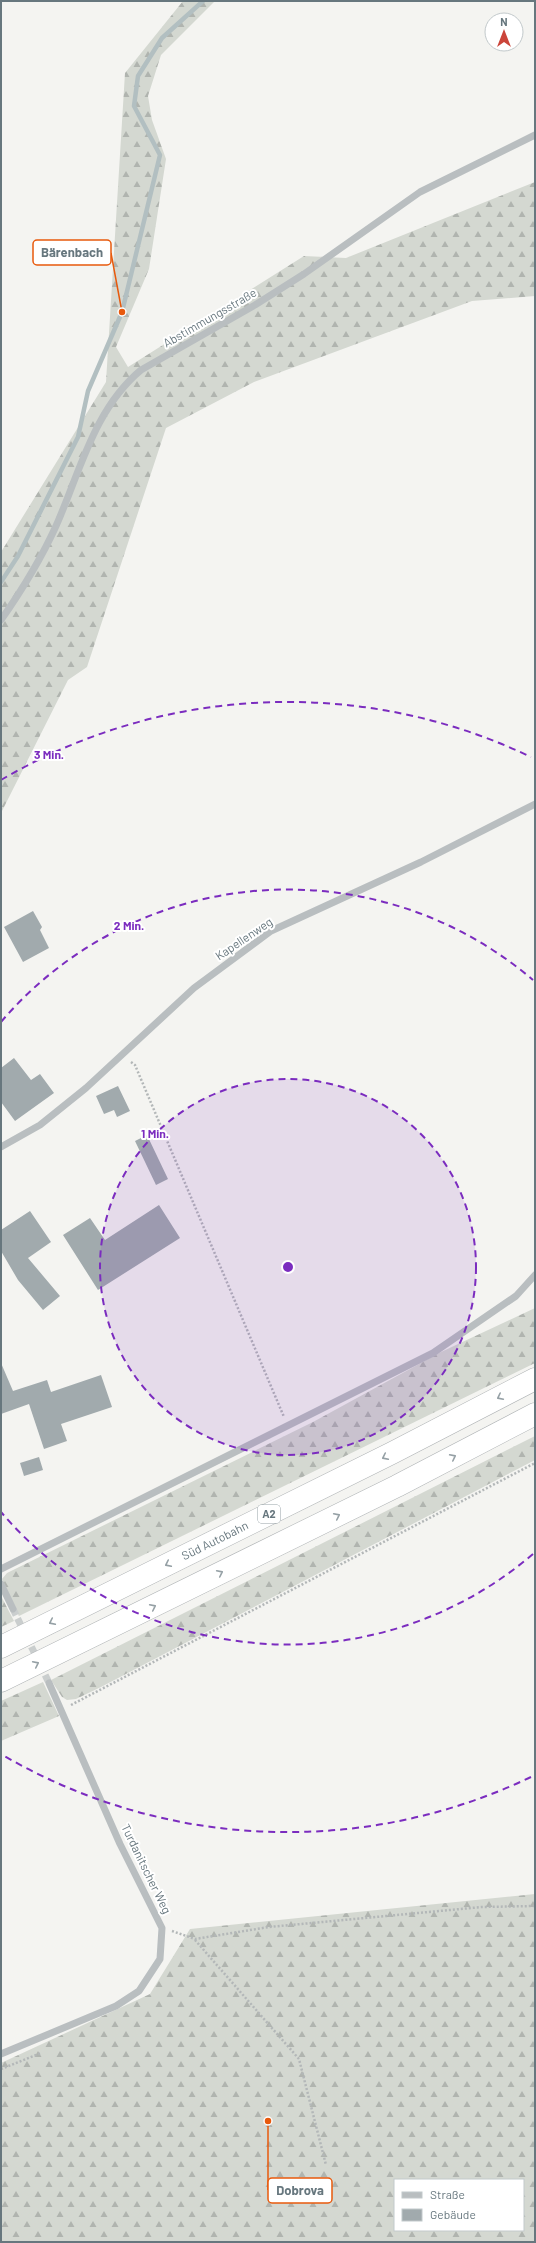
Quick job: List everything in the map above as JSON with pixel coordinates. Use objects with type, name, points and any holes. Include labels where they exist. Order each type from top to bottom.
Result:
[{"type":"highway","name":"Süd Autobahn","points":[[1,1647],[392,1453],[535,1379]]},
{"type":"highway","points":[[1,1681],[397,1486],[535,1414]]},
{"type":"street","name":"Abstimmungsstraße","points":[[1,620],[23,588],[56,526],[87,450],[104,414],[128,382],[141,370],[255,305],[304,274],[420,192],[535,135]]},
{"type":"street","name":"Kapellenweg","points":[[1,1147],[40,1125],[86,1088],[194,988],[271,931],[421,862],[535,804]]},
{"type":"street","points":[[1,1569],[433,1353],[516,1296],[535,1275]]},
{"type":"street","points":[[1,1584],[13,1609]]},
{"type":"street","name":"Turdanitscher Weg","points":[[1,2054],[116,2006],[139,1991],[160,1959],[162,1928],[120,1844],[61,1709],[48,1683]]},
{"type":"path","points":[[120,1055],[135,1065],[288,1426]]},
{"type":"path","points":[[61,1709],[535,1463]]},
{"type":"path","points":[[162,1928],[195,1939],[277,1926],[482,1907],[535,1906]]},
{"type":"path","points":[[195,1939],[299,2059],[326,2165]]},
{"type":"path","points":[[1,2069],[41,2053]]},
{"type":"green space","points":[[183,1],[215,1],[161,55],[148,96],[152,120],[166,159],[149,269],[116,347],[128,367],[304,256],[346,258],[535,182],[535,296],[472,301],[254,382],[166,428],[87,667],[68,680],[1,813],[1,552],[106,382],[125,73]]},
{"type":"green space","points":[[535,1308],[535,1363],[19,1616],[2,1579],[7,1573],[313,1422],[441,1352]]},
{"type":"green space","points":[[535,1436],[535,1460],[101,1687],[76,1699],[67,1700],[62,1697],[51,1680]]},
{"type":"green space","points":[[1,1596],[14,1621],[1,1627]]},
{"type":"green space","points":[[43,1682],[59,1716],[1,1741],[1,1701]]},
{"type":"green space","points":[[535,1894],[535,2242],[1,2242],[1,2063],[150,1994],[190,1929]]},
{"type":"building","points":[[33,911],[42,927],[40,930],[49,948],[23,962],[4,927]]},
{"type":"building","points":[[14,1058],[31,1080],[40,1074],[54,1093],[15,1121],[1,1102],[1,1068]]},
{"type":"building","points":[[118,1086],[130,1111],[117,1117],[114,1110],[104,1114],[96,1096]]},
{"type":"building","points":[[147,1135],[168,1179],[156,1185],[135,1141]]},
{"type":"building","points":[[159,1205],[180,1238],[98,1290],[63,1235],[90,1218],[105,1240]]},
{"type":"building","points":[[30,1211],[51,1242],[28,1258],[60,1296],[43,1310],[18,1280],[1,1251],[1,1230]]},
{"type":"building","points":[[1,1363],[13,1391],[47,1380],[51,1392],[101,1375],[112,1407],[61,1424],[67,1441],[44,1449],[29,1404],[1,1414]]},
{"type":"building","points":[[39,1457],[43,1470],[24,1476],[20,1463]]},
{"type":"waterway","points":[[1,582],[18,556],[78,437],[88,391],[122,312],[160,155],[134,106],[138,76],[162,38],[203,1]]},
{"type":"tunnel","points":[[13,1609],[49,1683]]},
{"type":"place","name":"Bärenbach","points":[[122,312]]},
{"type":"place","name":"Dobrova","points":[[268,2121]]}]
